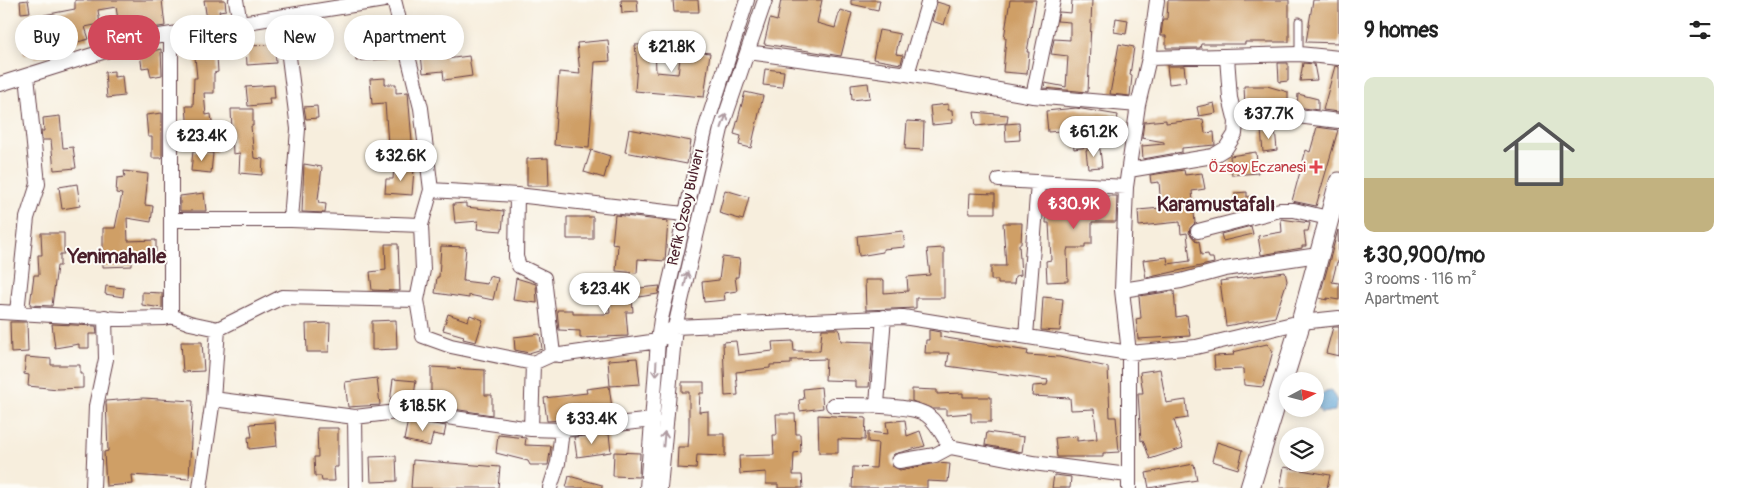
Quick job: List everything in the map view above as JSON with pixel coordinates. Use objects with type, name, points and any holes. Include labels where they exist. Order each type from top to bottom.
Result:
[{"type":"main road","points":[[1250,488],[1301,322],[1318,255],[1331,225],[1339,182]]},
{"type":"street","points":[[236,0],[239,15]]},
{"type":"street","points":[[294,15],[347,4],[384,0]]},
{"type":"street","points":[[394,0],[421,108],[431,190],[421,225],[423,270],[417,300],[423,336],[451,346],[533,364],[553,354],[560,355],[658,341],[675,327],[903,317],[1129,353],[1196,347],[1301,322],[1339,318]]},
{"type":"street","name":"Refik Özsoy Bulvarı","points":[[647,488],[658,341],[684,214],[706,127],[747,0]]},
{"type":"street","name":"Refik Özsoy Bulvarı","points":[[660,488],[675,327],[721,129],[765,0]]},
{"type":"street","points":[[907,74],[929,0]]},
{"type":"street","points":[[1033,96],[1053,0]]},
{"type":"street","points":[[899,462],[935,455],[950,447],[1128,481],[1129,353],[1122,290],[1126,187],[1138,105],[1149,58],[1157,0]]},
{"type":"street","points":[[0,84],[147,38],[170,34]]},
{"type":"street","points":[[748,52],[907,74],[1033,96],[1138,105]]},
{"type":"street","points":[[1149,58],[1299,54],[1339,58]]},
{"type":"street","points":[[1128,170],[1213,156],[1226,148],[1235,134],[1235,116],[1230,98],[1227,56]]},
{"type":"street","points":[[170,316],[171,60]]},
{"type":"street","points":[[289,60],[298,129],[291,220]]},
{"type":"street","points":[[17,312],[27,218],[38,184],[27,76]]},
{"type":"street","points":[[1235,116],[1289,115],[1339,121]]},
{"type":"street","points":[[999,180],[1126,187]]},
{"type":"street","points":[[1026,336],[1038,183]]},
{"type":"street","points":[[431,190],[516,195],[684,214]]},
{"type":"street","points":[[516,195],[516,257],[519,266],[544,278],[553,354]]},
{"type":"street","points":[[1198,231],[1280,210],[1294,210],[1331,225]]},
{"type":"street","points":[[171,220],[291,220],[421,225]]},
{"type":"street","points":[[1122,290],[1181,281],[1225,269],[1318,255]]},
{"type":"street","points":[[0,312],[105,318],[164,318],[170,316],[190,323],[218,329],[282,296],[417,300]]},
{"type":"street","points":[[877,404],[884,317]]},
{"type":"street","points":[[93,488],[96,406],[106,358],[105,318]]},
{"type":"street","points":[[200,488],[213,399],[218,329]]},
{"type":"street","points":[[531,429],[533,364]]},
{"type":"street","points":[[213,399],[355,417],[405,411],[531,429],[562,430],[653,420]]},
{"type":"street","points":[[834,405],[877,404],[925,414],[937,426],[950,447]]},
{"type":"street","points":[[355,417],[356,488]]},
{"type":"street","points":[[550,488],[558,463],[562,430]]},
{"type":"lane","points":[[1298,21],[1299,54]]},
{"type":"water","points":[[1331,390],[1337,401],[1335,411],[1324,413],[1324,392]]},
{"type":"building","points":[[28,0],[30,12],[21,13],[20,1]]},
{"type":"building","points":[[75,0],[162,0],[165,26],[160,27],[160,15],[117,15],[116,7],[98,10],[99,15],[88,15],[88,26],[85,27],[88,39],[78,42],[78,15],[44,15],[75,9]]},
{"type":"building","points":[[204,0],[225,0],[226,10],[219,11],[220,15],[206,15]]},
{"type":"building","points":[[621,0],[637,0],[638,12],[622,13]]},
{"type":"building","points":[[673,0],[698,0],[699,12],[674,12]]},
{"type":"building","points":[[781,0],[822,0],[817,23],[835,28],[840,10],[852,13],[841,56],[764,44],[770,19],[777,21]]},
{"type":"building","points":[[851,0],[880,0],[878,10],[851,4]]},
{"type":"building","points":[[1010,0],[1036,0],[1027,52],[1029,52],[1027,74],[1003,72],[1006,38],[1004,38]]},
{"type":"building","points":[[1072,0],[1092,0],[1088,92],[1044,88],[1045,83],[1066,87],[1068,56],[1051,54],[1054,39],[1070,40],[1070,22],[1057,21],[1059,12],[1071,13]]},
{"type":"building","points":[[1168,0],[1289,0],[1289,42],[1201,44],[1200,48],[1166,48],[1166,36],[1161,36],[1163,19],[1167,19]]},
{"type":"building","points":[[1313,0],[1339,0],[1339,43],[1306,42]]},
{"type":"building","points":[[937,2],[950,6],[944,25],[932,21]]},
{"type":"building","points":[[1116,18],[1128,20],[1126,34],[1114,32]]},
{"type":"building","points":[[879,30],[900,34],[896,54],[903,55],[901,64],[873,59]]},
{"type":"building","points":[[608,40],[610,61],[595,62],[589,148],[554,145],[559,72],[580,74],[577,43]]},
{"type":"building","points":[[655,44],[656,72],[678,74],[681,50],[710,53],[704,97],[635,91],[637,64],[635,45]]},
{"type":"building","points":[[1119,44],[1134,47],[1130,75],[1132,76],[1130,96],[1110,94]]},
{"type":"building","points":[[265,45],[265,60],[276,60],[276,63],[247,65],[247,60],[255,60],[255,46]]},
{"type":"building","points":[[160,49],[162,75],[151,77],[149,67],[142,68],[141,60],[160,60]]},
{"type":"building","points":[[469,56],[472,76],[444,80],[443,71],[423,73],[422,60],[464,60],[464,57]]},
{"type":"building","points":[[195,60],[217,60],[218,72],[214,73],[214,93],[204,93],[206,115],[211,114],[213,130],[188,132],[186,106],[193,106],[194,78],[197,78]]},
{"type":"building","points":[[1278,63],[1288,63],[1288,81],[1279,82]]},
{"type":"building","points":[[1303,63],[1314,64],[1317,80],[1300,81]]},
{"type":"building","points":[[1167,66],[1184,66],[1186,82],[1169,84]]},
{"type":"building","points":[[1335,66],[1339,67],[1339,112],[1323,110]]},
{"type":"building","points":[[765,69],[784,71],[782,87],[763,85]]},
{"type":"building","points":[[114,71],[114,77],[122,76],[124,96],[107,98],[105,72]]},
{"type":"building","points":[[385,78],[385,84],[396,84],[396,93],[408,92],[412,142],[388,144],[385,103],[372,104],[370,79]]},
{"type":"building","points":[[868,83],[870,98],[852,100],[851,85]]},
{"type":"building","points":[[274,85],[275,98],[269,98],[270,104],[248,106],[246,87]]},
{"type":"building","points":[[1244,86],[1267,86],[1288,92],[1288,106],[1245,107]]},
{"type":"building","points":[[745,92],[763,96],[751,148],[739,145],[741,136],[734,134]]},
{"type":"building","points":[[1298,94],[1318,99],[1318,110],[1297,107]]},
{"type":"building","points":[[1214,103],[1216,113],[1199,116],[1197,107]]},
{"type":"building","points":[[948,104],[948,110],[952,110],[953,123],[932,125],[930,106]]},
{"type":"building","points":[[317,106],[318,118],[306,119],[304,107]]},
{"type":"building","points":[[1076,108],[1118,115],[1115,133],[1088,128],[1089,147],[1074,149],[1072,130],[1048,132],[1046,111]]},
{"type":"building","points":[[231,109],[253,109],[253,126],[251,126],[254,158],[263,159],[262,175],[239,173],[240,153],[233,154]]},
{"type":"building","points":[[974,112],[1008,115],[1007,123],[976,126]]},
{"type":"building","points":[[162,113],[162,158],[152,158],[152,137],[148,137],[146,115]]},
{"type":"building","points":[[60,116],[63,148],[73,147],[76,168],[54,170],[51,140],[42,140],[41,131],[44,131],[43,118]]},
{"type":"building","points":[[1203,119],[1205,133],[1214,132],[1215,145],[1182,148],[1182,152],[1143,159],[1142,146],[1164,144],[1164,142],[1142,138],[1144,122],[1166,120],[1166,123]]},
{"type":"building","points":[[907,121],[924,122],[923,150],[905,149]]},
{"type":"building","points":[[1019,123],[1020,140],[1006,141],[1005,124]]},
{"type":"building","points":[[1317,127],[1338,130],[1316,206],[1292,201],[1306,150],[1310,152]]},
{"type":"building","points":[[1275,128],[1277,150],[1263,152],[1261,130]]},
{"type":"building","points":[[629,129],[691,141],[687,164],[625,152]]},
{"type":"building","points":[[207,135],[218,136],[217,152],[206,151]]},
{"type":"building","points":[[1100,149],[1102,167],[1088,168],[1086,150]]},
{"type":"building","points":[[591,150],[610,156],[604,178],[584,172]]},
{"type":"building","points":[[193,151],[213,153],[211,173],[191,171]]},
{"type":"building","points":[[1256,152],[1258,173],[1232,175],[1230,156]]},
{"type":"building","points":[[548,158],[549,186],[527,186],[527,159]]},
{"type":"building","points":[[304,164],[322,167],[318,199],[319,203],[326,204],[325,213],[302,212]]},
{"type":"building","points":[[394,167],[414,169],[412,195],[385,193],[386,179],[393,179]]},
{"type":"building","points":[[1184,170],[1185,175],[1202,173],[1205,189],[1192,191],[1195,223],[1190,228],[1189,233],[1197,242],[1199,241],[1201,255],[1208,254],[1209,258],[1213,258],[1214,263],[1146,278],[1143,260],[1167,257],[1168,264],[1190,261],[1187,233],[1181,234],[1180,222],[1139,226],[1138,210],[1161,208],[1159,182],[1151,183],[1150,175]]},
{"type":"building","points":[[124,171],[148,174],[145,205],[153,206],[151,222],[127,218],[128,241],[156,240],[156,259],[132,259],[132,266],[103,267],[103,228],[115,228],[122,194],[116,193],[117,178],[125,177]]},
{"type":"building","points":[[77,184],[80,206],[62,209],[59,187]]},
{"type":"building","points":[[725,190],[749,197],[743,220],[719,213]]},
{"type":"building","points":[[1247,192],[1247,197],[1255,196],[1256,207],[1237,212],[1235,193]]},
{"type":"building","points":[[204,193],[206,211],[180,211],[180,196]]},
{"type":"building","points":[[970,193],[995,194],[995,213],[969,213]]},
{"type":"building","points":[[1090,196],[1117,196],[1116,222],[1092,222],[1092,244],[1085,244],[1085,248],[1068,248],[1068,281],[1047,282],[1046,261],[1051,260],[1049,223],[1046,223],[1047,203],[1090,205]]},
{"type":"building","points":[[466,203],[466,207],[504,211],[502,231],[477,229],[478,221],[455,223],[453,204]]},
{"type":"building","points":[[615,215],[668,221],[665,261],[638,259],[637,273],[616,271],[618,245],[612,244]]},
{"type":"building","points":[[567,217],[593,217],[593,239],[567,239]]},
{"type":"building","points":[[1281,219],[1310,223],[1308,231],[1304,231],[1306,246],[1261,255],[1258,236],[1282,232]]},
{"type":"building","points":[[1003,223],[1022,223],[1021,244],[1019,244],[1021,275],[1015,276],[1014,284],[998,284],[998,280],[991,280],[991,266],[1006,266]]},
{"type":"building","points":[[1251,226],[1253,234],[1223,241],[1221,234]]},
{"type":"building","points":[[1338,230],[1339,262],[1337,262],[1332,282],[1339,283],[1339,300],[1327,298],[1327,300],[1319,298]]},
{"type":"building","points":[[903,231],[905,247],[883,249],[883,252],[859,256],[857,236]]},
{"type":"building","points":[[41,233],[64,233],[64,254],[60,254],[60,266],[57,266],[52,306],[30,305],[34,275],[39,275],[38,255],[42,255]]},
{"type":"building","points":[[385,244],[398,244],[400,291],[372,290],[370,272],[386,270]]},
{"type":"building","points":[[441,246],[466,247],[463,281],[487,284],[489,276],[498,278],[493,300],[469,295],[469,298],[435,293],[437,277],[439,277]]},
{"type":"building","points":[[944,248],[944,298],[916,298],[916,308],[866,310],[865,280],[884,280],[884,293],[908,291],[907,277],[930,275],[927,249]]},
{"type":"building","points":[[722,257],[740,259],[738,277],[735,277],[737,291],[724,293],[725,300],[704,302],[702,282],[719,280]]},
{"type":"building","points":[[1285,272],[1287,281],[1275,317],[1226,326],[1220,281]]},
{"type":"building","points":[[516,278],[536,284],[537,303],[513,300]]},
{"type":"building","points":[[106,286],[124,288],[123,297],[105,294]]},
{"type":"building","points":[[660,286],[658,294],[632,298],[633,312],[626,312],[628,336],[580,338],[580,331],[559,330],[557,310],[573,310],[573,314],[610,313],[608,291]]},
{"type":"building","points":[[1174,291],[1176,317],[1187,315],[1190,336],[1138,339],[1136,319],[1141,318],[1139,296]]},
{"type":"building","points":[[142,292],[162,293],[162,308],[142,305]]},
{"type":"building","points":[[1043,297],[1063,299],[1060,331],[1041,330]]},
{"type":"building","points":[[448,314],[468,321],[470,315],[483,320],[476,342],[463,339],[464,336],[443,330]]},
{"type":"building","points":[[396,320],[397,349],[372,350],[372,321]]},
{"type":"building","points":[[10,322],[27,322],[28,352],[11,353]]},
{"type":"building","points":[[330,323],[329,352],[307,352],[306,324]]},
{"type":"building","points":[[52,324],[96,326],[97,334],[89,334],[89,348],[79,348],[79,344],[55,348]]},
{"type":"building","points":[[1333,327],[1339,327],[1339,356],[1326,353]]},
{"type":"building","points":[[822,329],[839,329],[841,341],[873,342],[869,387],[856,387],[856,381],[825,380],[826,359],[791,360],[791,364],[770,365],[770,368],[736,372],[738,395],[725,396],[723,342],[736,341],[738,355],[773,351],[772,342],[793,341],[794,351],[820,351]]},
{"type":"building","points":[[929,330],[940,332],[940,337],[1028,351],[1027,355],[1059,357],[1108,367],[1110,417],[1116,417],[1119,452],[1103,453],[1103,457],[1057,457],[1055,438],[1077,436],[1077,441],[1097,439],[1094,409],[1071,410],[1070,398],[1032,396],[1033,386],[1047,385],[1048,380],[947,366],[949,353],[925,353],[926,340],[929,340]]},
{"type":"building","points":[[540,334],[542,349],[529,353],[515,350],[514,337]]},
{"type":"building","points":[[181,342],[202,342],[204,371],[183,372]]},
{"type":"building","points":[[1267,344],[1273,351],[1263,387],[1244,385],[1243,369],[1215,370],[1214,356],[1234,355],[1233,352]]},
{"type":"building","points":[[26,357],[51,359],[51,365],[80,365],[80,374],[83,374],[83,388],[58,389],[28,386],[29,375],[24,374]]},
{"type":"building","points":[[637,358],[640,384],[610,386],[608,360]]},
{"type":"building","points":[[431,367],[485,370],[485,395],[492,395],[492,415],[447,408],[445,394],[431,394]]},
{"type":"building","points":[[1160,369],[1166,403],[1186,400],[1188,418],[1174,420],[1183,448],[1150,459],[1143,440],[1141,441],[1138,393],[1143,393],[1140,372]]},
{"type":"building","points":[[377,378],[380,405],[348,407],[345,382]]},
{"type":"building","points":[[393,379],[416,381],[413,403],[390,403]]},
{"type":"building","points":[[682,382],[704,382],[704,393],[700,393],[699,412],[708,411],[708,434],[725,434],[725,456],[697,455],[696,469],[677,468],[678,447],[688,447],[689,433],[689,392],[682,392]]},
{"type":"building","points":[[609,386],[612,408],[579,413],[580,419],[547,421],[544,398],[587,393],[586,389]]},
{"type":"building","points":[[821,387],[823,408],[800,411],[799,400],[804,399],[803,389]]},
{"type":"building","points":[[912,389],[937,390],[937,394],[963,393],[963,397],[991,397],[991,422],[971,422],[971,413],[946,415],[946,409],[933,409],[912,401]]},
{"type":"building","points":[[143,398],[193,401],[189,479],[132,475],[133,484],[106,486],[104,452],[108,451],[106,401]]},
{"type":"building","points":[[776,414],[795,414],[796,434],[800,434],[801,452],[794,453],[793,475],[802,475],[803,488],[778,488],[778,484],[766,484],[766,472],[740,474],[739,456],[774,455],[773,435],[777,435]]},
{"type":"building","points":[[818,415],[866,418],[865,440],[838,439],[838,453],[819,453]]},
{"type":"building","points":[[408,420],[446,426],[444,436],[433,434],[430,446],[404,440]]},
{"type":"building","points":[[905,420],[907,436],[920,431],[925,446],[894,454],[891,458],[892,466],[900,470],[937,463],[950,464],[948,482],[927,481],[927,488],[852,488],[853,467],[876,468],[878,443],[868,442],[868,432],[888,434],[886,422]]},
{"type":"building","points":[[275,422],[277,446],[249,449],[248,437],[252,437],[250,424]]},
{"type":"building","points":[[317,428],[338,428],[338,467],[334,467],[335,481],[322,481],[321,476],[315,476],[314,457],[318,457]]},
{"type":"building","points":[[987,432],[1024,437],[1022,452],[985,445]]},
{"type":"building","points":[[609,434],[611,452],[577,457],[574,437]]},
{"type":"building","points":[[498,435],[526,438],[525,445],[551,446],[548,465],[530,465],[528,461],[496,453]]},
{"type":"building","points":[[1217,442],[1243,450],[1238,469],[1212,461]]},
{"type":"building","points":[[614,452],[640,453],[639,477],[613,476]]},
{"type":"building","points":[[396,456],[397,481],[371,482],[370,457]]},
{"type":"building","points":[[413,460],[500,467],[498,488],[411,488]]},
{"type":"building","points":[[1194,464],[1197,480],[1149,488],[1146,473]]},
{"type":"building","points":[[1283,472],[1313,472],[1330,475],[1327,488],[1280,488]]},
{"type":"building","points":[[1054,475],[1071,477],[1070,488],[1052,488]]},
{"type":"building","points":[[569,476],[602,485],[602,488],[566,488]]},
{"type":"place","name":"Özsoy Eczanesi","points":[[1316,167]]},
{"type":"district","name":"Karamustafalı","points":[[1216,204]]},
{"type":"district","name":"Yenimahalle","points":[[117,256]]}]
